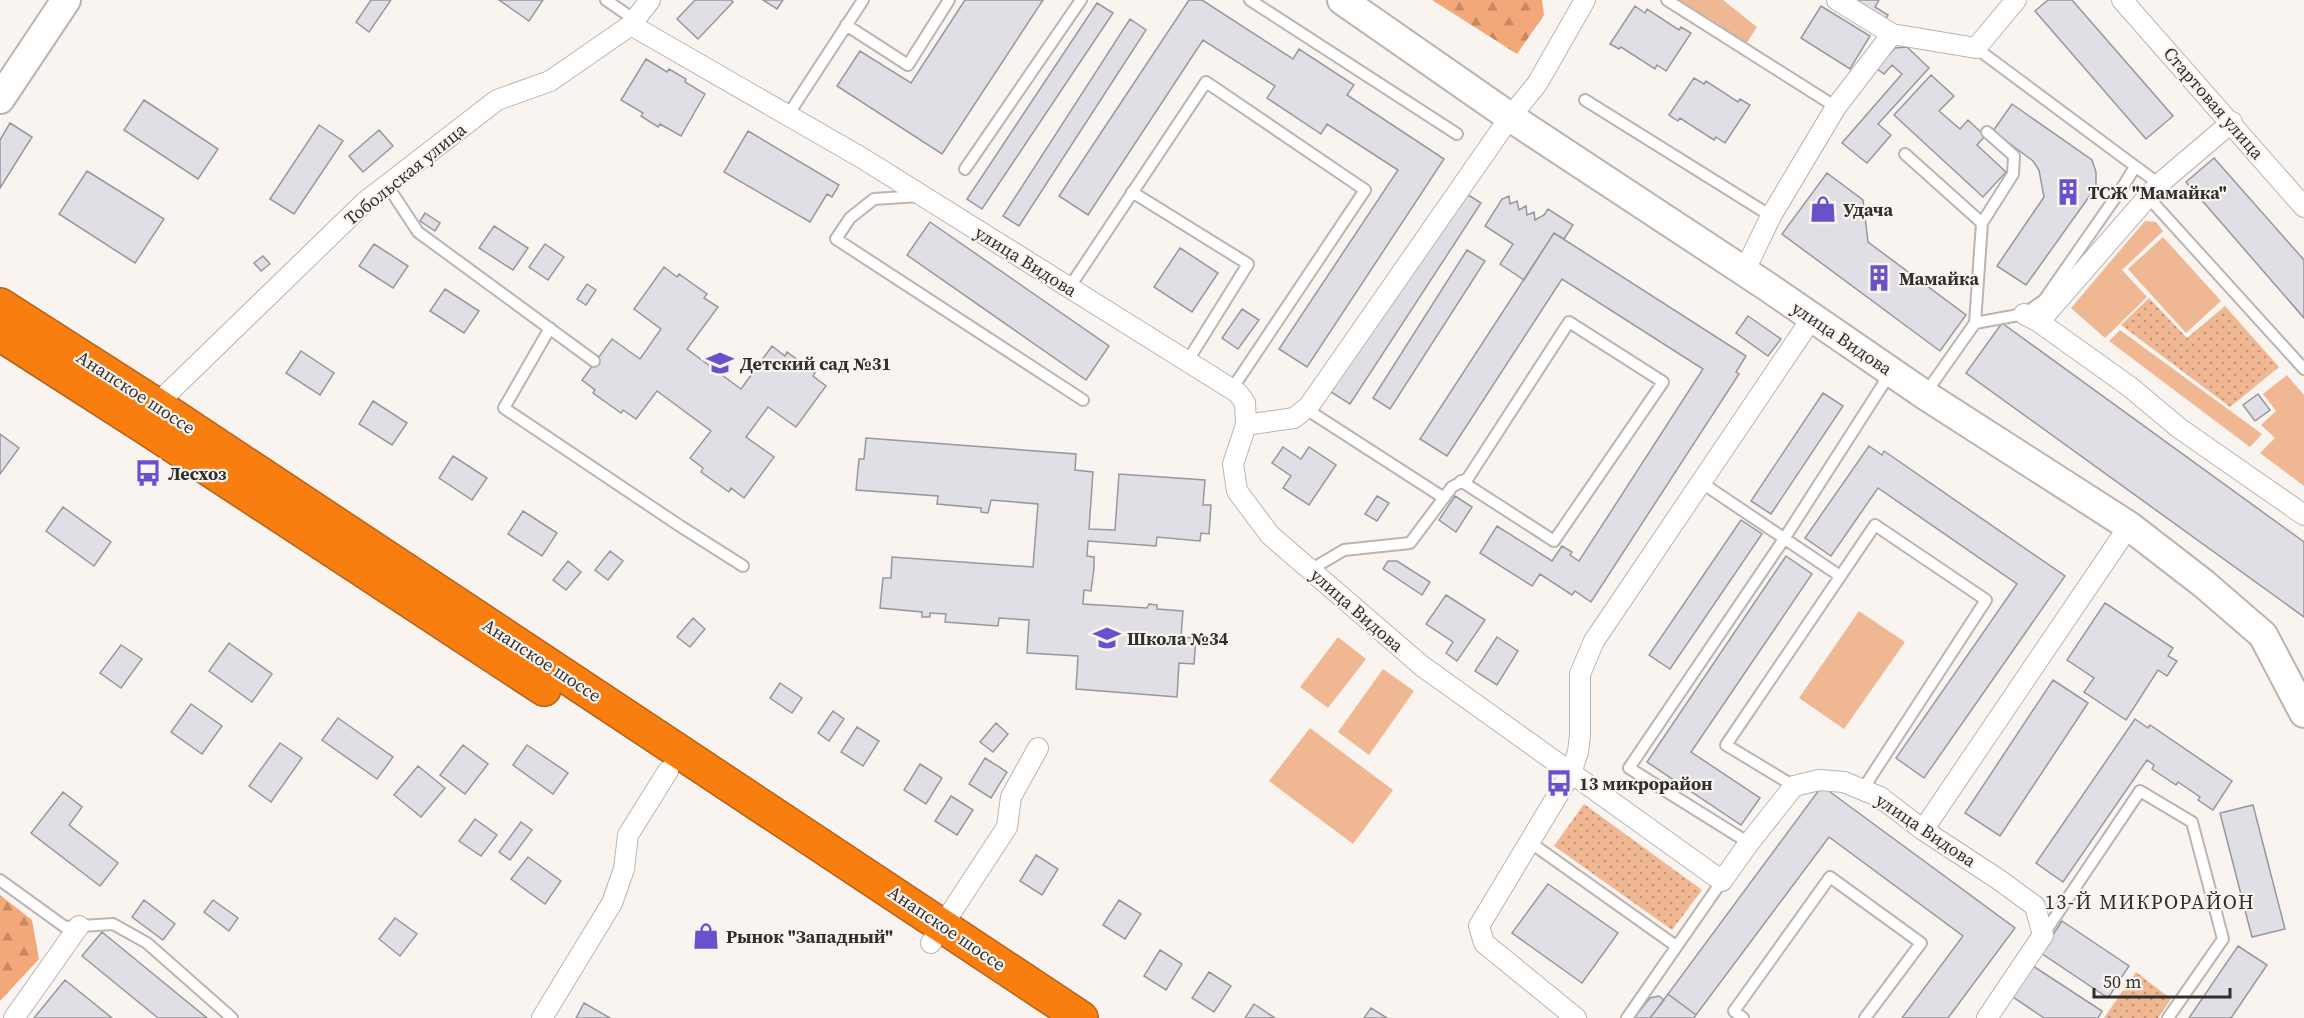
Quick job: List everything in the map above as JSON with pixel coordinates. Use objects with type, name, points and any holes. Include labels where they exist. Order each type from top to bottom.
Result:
[{"type":"highway","name":"Анапское шоссе","points":[[0,304],[158,406],[936,934]]},
{"type":"highway","name":"Анапское шоссе","points":[[0,334],[146,427],[668,771],[936,934],[1081,1018]]},
{"type":"highway","points":[[936,934],[1045,1018]]},
{"type":"street","points":[[0,99],[66,0]]},
{"type":"street","name":"Тобольская улица","points":[[158,406],[185,376],[365,202],[497,100],[550,81],[633,22],[650,0]]},
{"type":"street","name":"улица Видова","points":[[1342,0],[1510,117],[1925,395],[2129,526],[2204,584],[2264,635],[2304,713]]},
{"type":"street","points":[[1246,425],[1294,418],[1306,409],[1510,117],[1537,84],[1585,0]]},
{"type":"street","points":[[1837,0],[1892,34],[1976,48],[2016,0]]},
{"type":"street","name":"Стартовая улица","points":[[2122,0],[2232,122],[2304,207]]},
{"type":"street","name":"улица Видова","points":[[633,22],[922,196],[1238,393],[1245,403],[1246,425],[1233,464],[1237,491],[1270,535],[1422,666],[1722,880]]},
{"type":"street","points":[[1744,272],[1772,216],[1836,107],[1892,34]]},
{"type":"street","points":[[2232,122],[2154,190],[2031,318],[2130,387],[2179,428],[2304,515]]},
{"type":"street","points":[[1576,1018],[1484,943],[1479,926],[1571,773],[1578,752],[1580,735],[1580,674],[1594,641],[1812,318]]},
{"type":"street","points":[[1923,830],[2129,526]]},
{"type":"street","points":[[936,934],[1008,826],[1011,797],[1038,748]]},
{"type":"street","points":[[542,1018],[612,903],[624,869],[628,835],[668,771]]},
{"type":"street","name":"улица Видова","points":[[1794,786],[1819,780],[1844,782],[1880,797],[1923,830],[2035,906],[2043,935]]},
{"type":"street","points":[[1722,880],[1794,786]]},
{"type":"street","points":[[14,1018],[80,926]]},
{"type":"street","points":[[1993,1016],[2043,935]]},
{"type":"lane","points":[[606,0],[633,22]]},
{"type":"lane","points":[[788,115],[863,0]]},
{"type":"lane","points":[[846,26],[908,65],[949,0]]},
{"type":"lane","points":[[965,169],[1080,0]]},
{"type":"lane","points":[[1250,0],[1457,134]]},
{"type":"lane","points":[[1667,0],[1836,107]]},
{"type":"lane","points":[[1976,48],[2135,167],[2304,369]]},
{"type":"lane","points":[[1069,288],[1206,82],[1365,190],[1232,389]]},
{"type":"lane","points":[[1585,100],[1772,216]]},
{"type":"lane","points":[[1925,395],[1975,323],[1982,223],[2013,174],[2014,156],[1987,132]]},
{"type":"lane","points":[[1905,154],[1982,223]]},
{"type":"lane","points":[[1975,323],[2031,318],[2135,167]]},
{"type":"lane","points":[[387,185],[418,232],[594,361]]},
{"type":"lane","points":[[1132,192],[1248,264],[1187,362]]},
{"type":"lane","points":[[922,196],[874,199],[850,218],[836,239],[1083,400]]},
{"type":"lane","points":[[1310,570],[1344,550],[1410,543],[1452,487],[1461,481],[1468,478],[1569,322],[1663,382],[1554,541],[1461,481]]},
{"type":"lane","points":[[550,328],[504,408],[743,566]]},
{"type":"lane","points":[[1749,843],[1629,768],[1784,539],[1892,372]]},
{"type":"lane","points":[[1306,409],[1444,498]]},
{"type":"lane","points":[[1702,483],[1840,576]]},
{"type":"lane","points":[[1794,786],[1726,745],[1875,525],[1986,600],[1863,789]]},
{"type":"lane","points":[[2043,935],[2140,791],[2192,822],[2223,939],[2168,1018]]},
{"type":"lane","points":[[1531,843],[1676,946]]},
{"type":"lane","points":[[1743,1018],[1734,1011],[1830,877],[1921,942],[1865,1018]]},
{"type":"lane","points":[[0,880],[65,927],[112,924],[147,943],[232,1018]]},
{"type":"lane","points":[[1627,1018],[1722,880]]},
{"type":"shaded area","points":[[1677,0],[1723,0],[1757,27],[1746,44]]},
{"type":"shaded area","points":[[2145,221],[2156,222],[2163,231],[2122,270],[2147,297],[2105,338],[2071,308]]},
{"type":"shaded area","points":[[2163,237],[2221,301],[2186,333],[2128,269]]},
{"type":"shaded area","points":[[2149,298],[2187,338],[2225,306],[2279,367],[2230,407],[2121,325]]},
{"type":"shaded area","points":[[2120,330],[2262,434],[2250,447],[2109,341]]},
{"type":"shaded area","points":[[2287,375],[2304,395],[2304,486],[2260,453],[2275,438],[2261,425],[2276,411],[2263,394]]},
{"type":"shaded area","points":[[1859,611],[1905,642],[1844,729],[1799,698]]},
{"type":"shaded area","points":[[1338,637],[1366,659],[1328,708],[1300,687]]},
{"type":"shaded area","points":[[1383,669],[1414,691],[1369,755],[1338,732]]},
{"type":"shaded area","points":[[1310,728],[1393,790],[1353,844],[1269,781]]},
{"type":"shaded area","points":[[1584,804],[1702,890],[1672,930],[1554,846]]},
{"type":"shaded area","points":[[2136,972],[2171,999],[2158,1018],[2104,1018]]},
{"type":"green space","points":[[1432,0],[1542,0],[1544,15],[1517,54]]},
{"type":"green space","points":[[0,895],[32,920],[39,959],[0,1001]]},
{"type":"building","points":[[371,0],[391,0],[369,32],[356,22]]},
{"type":"building","points":[[499,0],[543,0],[529,21]]},
{"type":"building","points":[[695,0],[731,0],[733,2],[698,39],[677,19]]},
{"type":"building","points":[[763,0],[783,0],[777,9]]},
{"type":"building","points":[[965,0],[1043,0],[942,154],[837,86],[860,51],[911,83]]},
{"type":"building","points":[[1189,0],[1202,0],[1293,59],[1299,49],[1354,85],[1347,95],[1444,159],[1307,367],[1279,349],[1398,170],[1327,124],[1321,134],[1267,98],[1275,86],[1203,40],[1088,215],[1059,196]]},
{"type":"building","points":[[1853,0],[1879,0],[1875,7],[1888,15],[1885,20]]},
{"type":"building","points":[[2048,0],[2072,0],[2173,116],[2146,139],[2035,11]]},
{"type":"building","points":[[1097,3],[1113,13],[982,209],[967,199]]},
{"type":"building","points":[[1635,6],[1645,13],[1647,9],[1679,30],[1681,27],[1691,33],[1666,71],[1657,65],[1655,69],[1621,47],[1619,49],[1610,44]]},
{"type":"building","points":[[1821,6],[1870,36],[1850,69],[1801,38]]},
{"type":"building","points":[[1130,19],[1146,30],[1019,226],[1003,216]]},
{"type":"building","points":[[1907,47],[1929,68],[1878,124],[1891,135],[1867,163],[1842,143],[1902,74],[1892,65],[1884,74],[1876,68],[1895,48]]},
{"type":"building","points":[[646,59],[667,72],[669,69],[686,79],[685,82],[705,94],[681,136],[660,124],[658,127],[641,116],[643,113],[621,100]]},
{"type":"building","points":[[1931,75],[1954,96],[1939,111],[1960,129],[1968,120],[1985,136],[1977,145],[2006,172],[1983,197],[1894,115]]},
{"type":"building","points":[[1694,78],[1704,84],[1706,81],[1738,102],[1740,99],[1750,105],[1725,143],[1716,137],[1714,140],[1680,118],[1678,121],[1669,115]]},
{"type":"building","points":[[144,100],[218,149],[198,179],[124,130]]},
{"type":"building","name":"ТСЖ \"Мамайка\"","points":[[2012,104],[2092,160],[2096,172],[2096,187],[2026,285],[1997,266],[2044,197],[2039,170],[2033,161],[1993,131]]},
{"type":"building","points":[[10,123],[32,137],[0,188],[0,140]]},
{"type":"building","points":[[319,125],[343,141],[294,214],[270,199]]},
{"type":"building","points":[[379,130],[393,146],[363,172],[349,156]]},
{"type":"building","points":[[748,131],[839,185],[832,197],[827,194],[810,222],[724,172]]},
{"type":"building","points":[[2214,158],[2304,260],[2304,318],[2186,182]]},
{"type":"building","points":[[87,171],[164,219],[135,263],[59,214]]},
{"type":"building","name":"Мамайка","points":[[1827,173],[1863,200],[1868,242],[1966,315],[1940,351],[1782,234]]},
{"type":"building","points":[[1462,191],[1481,203],[1350,404],[1331,392]]},
{"type":"building","points":[[1509,196],[1510,204],[1517,201],[1519,210],[1526,206],[1527,215],[1534,212],[1535,220],[1544,215],[1548,209],[1573,225],[1564,239],[1554,233],[1524,280],[1500,264],[1513,244],[1485,226],[1502,199]]},
{"type":"building","points":[[425,213],[440,223],[435,231],[420,221]]},
{"type":"building","points":[[930,222],[1109,346],[1086,380],[907,255]]},
{"type":"building","points":[[494,226],[528,248],[513,270],[479,248]]},
{"type":"building","points":[[1554,233],[1746,356],[1736,372],[1739,374],[1591,602],[1575,591],[1572,595],[1540,574],[1532,586],[1480,553],[1497,526],[1552,561],[1562,546],[1572,552],[1570,555],[1579,561],[1703,369],[1562,279],[1447,456],[1420,439]]},
{"type":"building","points":[[374,244],[408,266],[393,288],[359,266]]},
{"type":"building","points":[[545,244],[564,257],[548,280],[529,267]]},
{"type":"building","points":[[1180,248],[1218,273],[1192,312],[1154,287]]},
{"type":"building","points":[[1467,250],[1485,261],[1390,409],[1373,398]]},
{"type":"building","points":[[263,256],[270,264],[261,271],[254,263]]},
{"type":"building","points":[[664,267],[677,277],[679,274],[707,294],[704,298],[718,307],[687,349],[741,389],[772,346],[785,356],[787,352],[815,373],[813,376],[826,386],[796,427],[768,407],[746,437],[774,457],[744,498],[731,488],[729,492],[701,472],[703,468],[690,458],[711,431],[657,391],[636,419],[623,410],[621,413],[593,393],[595,390],[582,380],[612,339],[640,359],[661,329],[634,309]]},
{"type":"building","points":[[587,284],[596,290],[586,305],[577,299]]},
{"type":"building","points":[[445,289],[479,311],[464,333],[430,311]]},
{"type":"building","points":[[1242,309],[1259,320],[1238,349],[1222,338]]},
{"type":"building","points":[[1748,316],[1781,339],[1768,356],[1736,333]]},
{"type":"building","points":[[2002,323],[2304,542],[2304,617],[1966,373]]},
{"type":"building","points":[[301,351],[334,373],[320,395],[286,373]]},
{"type":"building","points":[[1823,393],[1843,406],[1771,514],[1751,501]]},
{"type":"building","points":[[2258,394],[2270,410],[2255,421],[2243,405]]},
{"type":"building","points":[[373,401],[407,423],[392,445],[359,424]]},
{"type":"building","points":[[0,434],[19,448],[0,474]]},
{"type":"building","points":[[866,438],[1076,454],[1075,470],[1093,472],[1089,529],[1115,530],[1119,474],[1205,480],[1203,505],[1211,505],[1209,534],[1201,533],[1200,541],[1157,537],[1156,546],[1088,541],[1087,556],[1094,557],[1094,568],[1091,591],[1084,590],[1083,604],[1147,608],[1149,604],[1157,605],[1157,609],[1183,611],[1181,637],[1196,638],[1194,664],[1179,663],[1177,697],[1076,689],[1078,656],[1027,653],[1029,620],[999,618],[998,626],[945,622],[946,614],[930,613],[930,617],[922,617],[922,612],[880,608],[883,578],[891,578],[892,557],[1033,567],[1038,504],[991,500],[988,513],[981,512],[981,508],[937,504],[938,496],[856,490],[859,459],[864,459]]},
{"type":"building","points":[[1869,446],[1882,455],[1884,451],[2065,576],[1924,778],[1896,758],[2017,584],[1878,488],[1831,556],[1805,538]]},
{"type":"building","points":[[1283,447],[1301,459],[1309,447],[1336,465],[1309,505],[1283,488],[1291,476],[1272,463]]},
{"type":"building","points":[[453,456],[487,478],[472,500],[439,478]]},
{"type":"building","points":[[1377,496],[1389,503],[1377,521],[1365,514]]},
{"type":"building","points":[[1455,496],[1472,507],[1456,532],[1439,520]]},
{"type":"building","points":[[63,507],[111,542],[94,566],[46,531]]},
{"type":"building","points":[[523,511],[557,533],[542,556],[508,534]]},
{"type":"building","points":[[1741,520],[1762,534],[1670,669],[1649,655]]},
{"type":"building","points":[[610,551],[623,561],[608,580],[595,570]]},
{"type":"building","points":[[1786,556],[1812,574],[1691,752],[1760,798],[1741,825],[1647,762]]},
{"type":"building","points":[[568,561],[581,572],[566,590],[553,580]]},
{"type":"building","points":[[1388,561],[1397,561],[1430,582],[1422,595],[1383,569]]},
{"type":"building","points":[[1446,595],[1485,620],[1457,661],[1446,653],[1453,642],[1426,624]]},
{"type":"building","points":[[2105,603],[2173,648],[2168,656],[2177,661],[2167,676],[2158,670],[2126,720],[2084,692],[2094,678],[2067,660]]},
{"type":"building","points":[[693,618],[705,629],[690,647],[677,637]]},
{"type":"building","points":[[1497,637],[1518,651],[1497,685],[1475,671]]},
{"type":"building","points":[[229,643],[272,674],[252,702],[209,671]]},
{"type":"building","points":[[121,645],[142,659],[121,688],[100,673]]},
{"type":"building","points":[[2053,680],[2088,703],[2000,836],[1965,813]]},
{"type":"building","points":[[780,683],[802,698],[792,713],[770,698]]},
{"type":"building","points":[[191,704],[222,726],[202,754],[171,732]]},
{"type":"building","points":[[833,711],[844,719],[829,741],[818,733]]},
{"type":"building","points":[[338,718],[393,757],[377,779],[322,740]]},
{"type":"building","points":[[2135,719],[2148,728],[2150,725],[2232,781],[2213,810],[2198,800],[2200,797],[2178,782],[2176,785],[2152,769],[2154,765],[2147,760],[2063,882],[2036,863]]},
{"type":"building","points":[[996,723],[1008,734],[993,752],[980,742]]},
{"type":"building","points":[[857,727],[879,741],[863,766],[841,752]]},
{"type":"building","points":[[280,743],[302,758],[271,802],[249,786]]},
{"type":"building","points":[[463,745],[488,764],[465,794],[440,775]]},
{"type":"building","points":[[527,745],[568,773],[553,794],[513,765]]},
{"type":"building","points":[[985,758],[1007,772],[991,798],[969,784]]},
{"type":"building","points":[[920,764],[942,778],[926,804],[904,790]]},
{"type":"building","points":[[418,766],[445,788],[421,817],[394,795]]},
{"type":"building","points":[[1822,786],[2015,928],[1948,1018],[1902,1018],[1963,936],[1829,837],[1696,1015],[1668,994]]},
{"type":"building","points":[[63,792],[82,807],[69,825],[118,863],[100,886],[31,833]]},
{"type":"building","points":[[951,796],[973,810],[957,835],[935,821]]},
{"type":"building","points":[[2253,805],[2285,929],[2252,937],[2220,813]]},
{"type":"building","points":[[475,819],[497,835],[481,856],[459,841]]},
{"type":"building","points":[[521,822],[532,830],[510,860],[499,852]]},
{"type":"building","points":[[1036,855],[1058,869],[1042,895],[1020,881]]},
{"type":"building","points":[[528,857],[561,881],[545,904],[511,879]]},
{"type":"building","points":[[1548,884],[1618,933],[1582,983],[1512,933]]},
{"type":"building","points":[[144,900],[175,924],[163,940],[132,917]]},
{"type":"building","points":[[213,900],[238,918],[229,931],[204,912]]},
{"type":"building","points":[[1119,900],[1141,914],[1125,939],[1103,925]]},
{"type":"building","points":[[395,918],[417,934],[400,956],[379,939]]},
{"type":"building","points":[[2062,921],[2129,966],[2108,998],[2041,953]]},
{"type":"building","points":[[102,932],[207,1018],[158,1018],[82,956]]},
{"type":"building","points":[[2238,946],[2267,965],[2231,1018],[2189,1018]]},
{"type":"building","points":[[1160,950],[1182,964],[1166,990],[1144,976]]},
{"type":"building","points":[[2033,966],[2102,1011],[2098,1018],[2044,1018],[2013,997]]},
{"type":"building","points":[[1209,972],[1231,986],[1214,1012],[1192,998]]},
{"type":"building","points":[[65,980],[112,1018],[34,1018]]},
{"type":"building","points":[[1668,994],[1696,1015],[1694,1018],[1650,1018]]},
{"type":"building","points":[[1659,996],[1664,1000],[1650,1018],[1634,1018],[1650,998]]},
{"type":"building","points":[[584,1003],[610,1018],[576,1018]]},
{"type":"building","points":[[1254,1004],[1275,1018],[1245,1018]]},
{"type":"building","points":[[1371,1008],[1387,1018],[1364,1018]]},
{"type":"place","name":"ТСЖ \"Мамайка\"","points":[[2068,192]]},
{"type":"place","name":"Удача","points":[[1823,209]]},
{"type":"place","name":"Мамайка","points":[[1879,278]]},
{"type":"place","name":"Детский сад №31","points":[[720,363]]},
{"type":"place","name":"Лесхоз","points":[[148,473]]},
{"type":"place","name":"Школа №34","points":[[1107,638]]},
{"type":"place","name":"13 микрорайон","points":[[1559,783]]},
{"type":"place","name":"Рынок \"Западный\"","points":[[706,936]]},
{"type":"district","name":"13-Й МИКРОРАЙОН","points":[[2150,902]]}]
